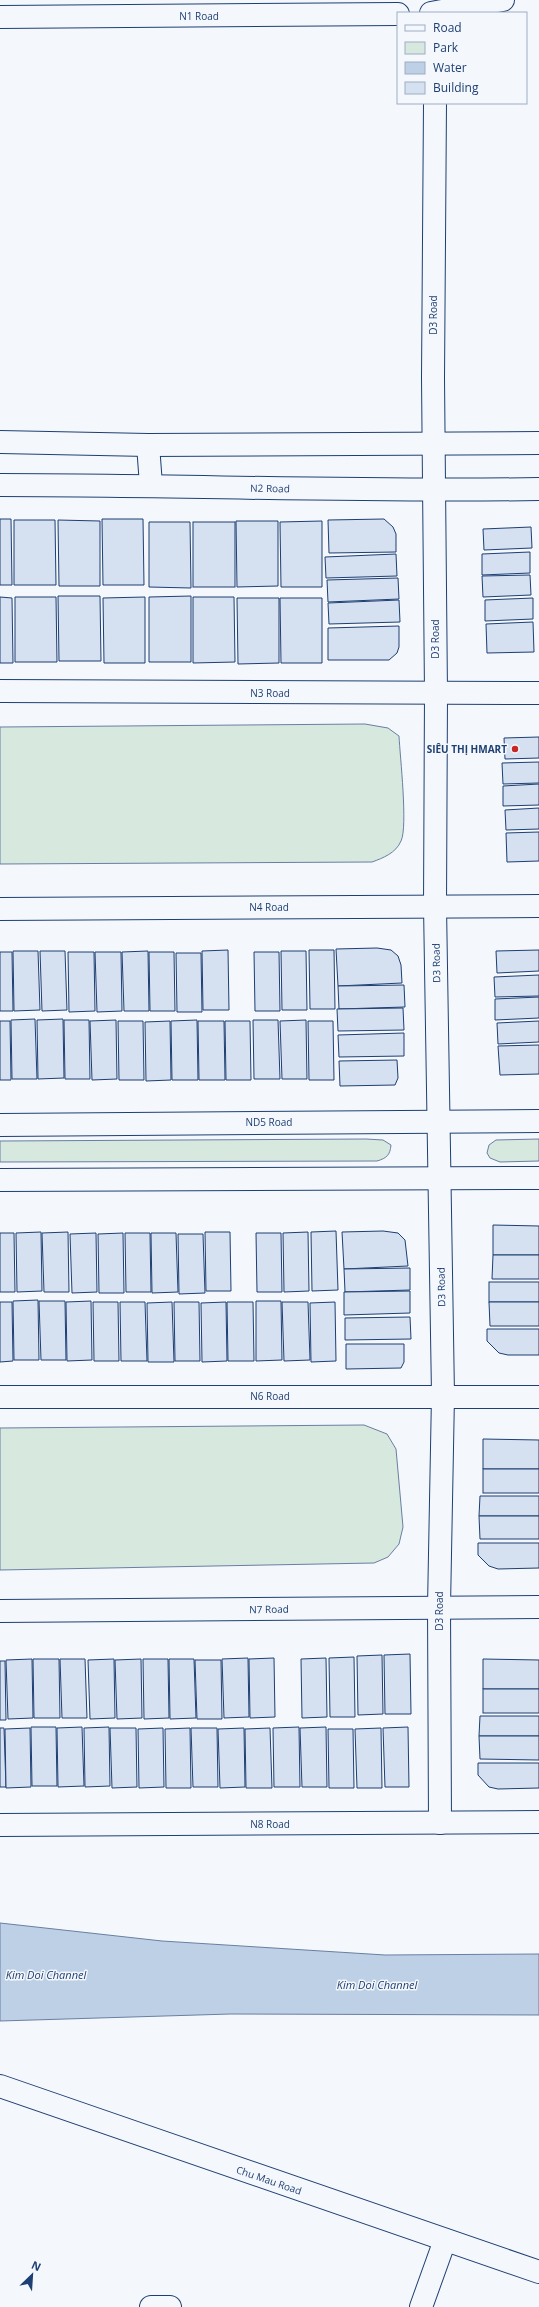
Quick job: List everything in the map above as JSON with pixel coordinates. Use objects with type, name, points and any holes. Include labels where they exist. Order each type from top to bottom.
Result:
[{"type":"street","points":[[438,10],[503,0]]},
{"type":"street","name":"N1 Road","points":[[0,17],[397,14]]},
{"type":"street","name":"D3 Road","points":[[435,104],[435,906],[443,1395],[439,1607],[440,1823]]},
{"type":"street","points":[[0,442],[148,445],[539,443]]},
{"type":"street","points":[[148,445],[150,485]]},
{"type":"street","name":"N2 Road","points":[[0,485],[150,485],[434,491],[539,489]]},
{"type":"street","name":"N3 Road","points":[[0,691],[436,694],[539,693]]},
{"type":"street","name":"N4 Road","points":[[0,909],[539,906]]},
{"type":"street","name":"ND5 Road","points":[[0,1125],[539,1121]]},
{"type":"street","points":[[0,1180],[539,1178]]},
{"type":"street","name":"N6 Road","points":[[0,1397],[443,1395],[539,1397]]},
{"type":"street","name":"N7 Road","points":[[0,1612],[539,1607]]},
{"type":"street","name":"N8 Road","points":[[0,1825],[539,1822]]},
{"type":"street","name":"Chu Mau Road","points":[[0,2086],[539,2272]]},
{"type":"street","points":[[421,2307],[445,2240]]},
{"type":"street","points":[[151,2307],[170,2307]]},
{"type":"green space","points":[[365,724],[388,728],[399,736],[404,807],[403,833],[399,845],[385,857],[372,862],[0,864],[0,727]]},
{"type":"green space","points":[[539,1139],[539,1161],[500,1162],[490,1158],[487,1153],[489,1145],[496,1140]]},
{"type":"green space","points":[[383,1140],[391,1145],[389,1154],[383,1159],[377,1161],[0,1162],[0,1141]]},
{"type":"green space","points":[[364,1425],[387,1434],[396,1449],[403,1527],[399,1544],[388,1557],[374,1563],[0,1570],[0,1428]]},
{"type":"water","name":"Kim Doi Channel","points":[[0,1923],[162,1941],[385,1955],[539,1954],[539,2015],[230,2014],[0,2021]]},
{"type":"building","points":[[0,519],[11,519],[12,585],[0,585]]},
{"type":"building","points":[[102,519],[143,519],[144,585],[103,585]]},
{"type":"building","points":[[384,519],[393,527],[396,534],[396,552],[329,553],[328,520]]},
{"type":"building","points":[[14,520],[55,520],[56,585],[14,585]]},
{"type":"building","points":[[58,520],[100,521],[100,586],[59,586]]},
{"type":"building","points":[[236,521],[278,521],[278,586],[237,587]]},
{"type":"building","points":[[322,521],[322,587],[281,587],[280,522]]},
{"type":"building","points":[[149,522],[190,522],[191,588],[149,587]]},
{"type":"building","points":[[193,522],[235,522],[235,587],[193,587]]},
{"type":"building","points":[[531,527],[532,548],[484,550],[483,529]]},
{"type":"building","points":[[530,552],[530,573],[482,575],[482,554]]},
{"type":"building","points":[[396,554],[397,576],[326,578],[325,557]]},
{"type":"building","points":[[530,575],[531,595],[483,597],[482,576]]},
{"type":"building","points":[[398,578],[399,599],[328,602],[327,580]]},
{"type":"building","points":[[58,596],[100,596],[101,661],[59,661]]},
{"type":"building","points":[[191,596],[191,662],[149,662],[149,597]]},
{"type":"building","points":[[0,597],[12,598],[13,663],[0,663]]},
{"type":"building","points":[[15,597],[56,597],[57,662],[15,662]]},
{"type":"building","points":[[145,597],[145,663],[104,663],[103,598]]},
{"type":"building","points":[[193,597],[234,597],[235,662],[193,663]]},
{"type":"building","points":[[237,598],[279,598],[279,663],[238,664]]},
{"type":"building","points":[[280,598],[322,598],[322,663],[281,663]]},
{"type":"building","points":[[533,598],[533,619],[485,621],[485,600]]},
{"type":"building","points":[[399,600],[400,622],[329,624],[328,603]]},
{"type":"building","points":[[533,622],[534,652],[487,653],[486,624]]},
{"type":"building","points":[[399,626],[399,647],[397,653],[389,660],[328,660],[328,628]]},
{"type":"building","points":[[539,737],[539,758],[505,759],[504,738]]},
{"type":"building","points":[[539,762],[539,783],[503,784],[502,763]]},
{"type":"building","points":[[539,784],[539,805],[503,806],[503,786]]},
{"type":"building","points":[[539,808],[539,829],[506,830],[505,810]]},
{"type":"building","points":[[539,832],[539,861],[507,862],[506,833]]},
{"type":"building","points":[[377,948],[391,950],[398,956],[401,965],[402,983],[338,986],[336,949]]},
{"type":"building","points":[[228,950],[229,1010],[203,1010],[202,951]]},
{"type":"building","points":[[309,950],[334,950],[335,1009],[310,1009]]},
{"type":"building","points":[[539,950],[539,971],[497,973],[496,951]]},
{"type":"building","points":[[13,951],[38,951],[40,1010],[14,1011]]},
{"type":"building","points":[[40,951],[65,951],[67,1010],[42,1011]]},
{"type":"building","points":[[148,951],[149,1011],[124,1011],[122,952]]},
{"type":"building","points":[[281,951],[306,951],[307,1010],[282,1010]]},
{"type":"building","points":[[0,952],[12,952],[13,1011],[0,1011]]},
{"type":"building","points":[[68,952],[94,952],[95,1011],[69,1012]]},
{"type":"building","points":[[95,952],[121,952],[122,1011],[97,1012]]},
{"type":"building","points":[[149,952],[174,952],[175,1011],[150,1011]]},
{"type":"building","points":[[254,952],[279,952],[280,1011],[255,1011]]},
{"type":"building","points":[[176,953],[201,953],[202,1012],[177,1012]]},
{"type":"building","points":[[539,975],[539,996],[495,997],[494,977]]},
{"type":"building","points":[[404,985],[405,1007],[339,1009],[338,986]]},
{"type":"building","points":[[539,997],[539,1018],[495,1020],[495,999]]},
{"type":"building","points":[[403,1008],[404,1030],[338,1031],[337,1009]]},
{"type":"building","points":[[35,1019],[37,1079],[12,1079],[11,1020]]},
{"type":"building","points":[[63,1019],[64,1078],[38,1079],[37,1020]]},
{"type":"building","points":[[64,1020],[89,1020],[90,1079],[65,1079]]},
{"type":"building","points":[[116,1020],[117,1079],[92,1080],[90,1021]]},
{"type":"building","points":[[197,1020],[198,1080],[172,1080],[171,1021]]},
{"type":"building","points":[[253,1020],[278,1020],[280,1079],[254,1079]]},
{"type":"building","points":[[306,1020],[307,1079],[282,1079],[280,1021]]},
{"type":"building","points":[[0,1021],[10,1021],[11,1080],[0,1080]]},
{"type":"building","points":[[118,1021],[143,1021],[144,1080],[119,1080]]},
{"type":"building","points":[[170,1021],[171,1080],[146,1081],[145,1022]]},
{"type":"building","points":[[198,1021],[224,1021],[225,1080],[199,1080]]},
{"type":"building","points":[[225,1021],[250,1021],[251,1080],[226,1080]]},
{"type":"building","points":[[308,1021],[333,1021],[334,1080],[309,1080]]},
{"type":"building","points":[[539,1021],[539,1042],[498,1044],[497,1023]]},
{"type":"building","points":[[404,1033],[404,1056],[339,1057],[338,1035]]},
{"type":"building","points":[[539,1045],[539,1074],[500,1075],[498,1046]]},
{"type":"building","points":[[397,1060],[398,1078],[395,1085],[340,1086],[339,1061]]},
{"type":"building","points":[[493,1225],[539,1226],[539,1255],[493,1255]]},
{"type":"building","points":[[336,1231],[338,1290],[312,1291],[311,1232]]},
{"type":"building","points":[[383,1231],[398,1233],[405,1240],[408,1266],[344,1269],[342,1232]]},
{"type":"building","points":[[41,1232],[42,1291],[17,1292],[16,1233]]},
{"type":"building","points":[[68,1232],[69,1292],[44,1292],[42,1233]]},
{"type":"building","points":[[205,1232],[230,1232],[231,1291],[206,1291]]},
{"type":"building","points":[[308,1232],[309,1291],[284,1292],[283,1233]]},
{"type":"building","points":[[0,1233],[14,1233],[15,1292],[0,1292]]},
{"type":"building","points":[[96,1233],[97,1292],[72,1293],[70,1234]]},
{"type":"building","points":[[123,1233],[124,1293],[99,1293],[98,1234]]},
{"type":"building","points":[[125,1233],[150,1233],[151,1292],[126,1292]]},
{"type":"building","points":[[151,1233],[176,1233],[178,1292],[152,1293]]},
{"type":"building","points":[[256,1233],[281,1233],[282,1292],[257,1292]]},
{"type":"building","points":[[178,1234],[203,1234],[205,1293],[179,1294]]},
{"type":"building","points":[[493,1255],[539,1255],[539,1279],[492,1279]]},
{"type":"building","points":[[410,1268],[410,1290],[345,1292],[344,1269]]},
{"type":"building","points":[[489,1282],[539,1282],[539,1302],[489,1302]]},
{"type":"building","points":[[410,1291],[410,1313],[344,1315],[344,1292]]},
{"type":"building","points":[[38,1300],[39,1360],[14,1360],[13,1301]]},
{"type":"building","points":[[39,1301],[65,1301],[66,1360],[41,1360]]},
{"type":"building","points":[[91,1301],[92,1360],[67,1361],[66,1302]]},
{"type":"building","points":[[256,1301],[281,1301],[282,1360],[256,1361]]},
{"type":"building","points":[[0,1302],[12,1302],[13,1361],[0,1362]]},
{"type":"building","points":[[93,1302],[118,1302],[119,1361],[94,1361]]},
{"type":"building","points":[[120,1302],[145,1302],[147,1361],[121,1361]]},
{"type":"building","points":[[172,1302],[174,1362],[148,1362],[147,1303]]},
{"type":"building","points":[[174,1302],[199,1302],[200,1361],[175,1361]]},
{"type":"building","points":[[226,1302],[227,1361],[202,1362],[201,1303]]},
{"type":"building","points":[[227,1302],[253,1302],[254,1361],[228,1361]]},
{"type":"building","points":[[282,1302],[308,1302],[310,1360],[284,1361]]},
{"type":"building","points":[[335,1302],[336,1361],[311,1362],[310,1303]]},
{"type":"building","points":[[489,1302],[539,1302],[539,1326],[490,1326]]},
{"type":"building","points":[[410,1317],[411,1339],[345,1340],[345,1318]]},
{"type":"building","points":[[487,1329],[539,1329],[539,1355],[508,1355],[499,1353],[487,1341]]},
{"type":"building","points":[[346,1344],[404,1344],[404,1362],[401,1368],[346,1369]]},
{"type":"building","points":[[483,1439],[539,1440],[539,1469],[483,1469]]},
{"type":"building","points":[[483,1469],[539,1469],[539,1493],[483,1493]]},
{"type":"building","points":[[480,1496],[539,1496],[539,1516],[479,1516]]},
{"type":"building","points":[[479,1516],[539,1516],[539,1539],[480,1539]]},
{"type":"building","points":[[478,1543],[539,1543],[539,1568],[498,1569],[489,1566],[478,1555]]},
{"type":"building","points":[[410,1654],[411,1714],[385,1714],[384,1655]]},
{"type":"building","points":[[382,1655],[383,1714],[358,1715],[357,1656]]},
{"type":"building","points":[[354,1657],[355,1717],[330,1717],[329,1658]]},
{"type":"building","points":[[248,1658],[249,1717],[224,1718],[222,1659]]},
{"type":"building","points":[[274,1658],[275,1717],[250,1718],[249,1659]]},
{"type":"building","points":[[326,1658],[327,1717],[302,1718],[301,1659]]},
{"type":"building","points":[[32,1659],[33,1718],[8,1719],[6,1660]]},
{"type":"building","points":[[33,1659],[59,1659],[60,1718],[34,1718]]},
{"type":"building","points":[[60,1659],[85,1659],[87,1718],[62,1718]]},
{"type":"building","points":[[114,1659],[115,1718],[90,1719],[88,1660]]},
{"type":"building","points":[[141,1659],[142,1718],[117,1719],[115,1660]]},
{"type":"building","points":[[143,1659],[168,1659],[169,1718],[144,1719]]},
{"type":"building","points":[[169,1659],[194,1659],[196,1718],[170,1719]]},
{"type":"building","points":[[483,1659],[539,1660],[539,1689],[483,1689]]},
{"type":"building","points":[[195,1660],[221,1660],[222,1719],[197,1719]]},
{"type":"building","points":[[0,1661],[5,1661],[6,1720],[0,1720]]},
{"type":"building","points":[[483,1689],[539,1689],[539,1713],[483,1713]]},
{"type":"building","points":[[480,1716],[539,1716],[539,1736],[479,1736]]},
{"type":"building","points":[[31,1727],[56,1727],[57,1786],[32,1786]]},
{"type":"building","points":[[82,1727],[84,1786],[58,1787],[57,1728]]},
{"type":"building","points":[[109,1727],[110,1786],[85,1787],[84,1728]]},
{"type":"building","points":[[299,1727],[300,1787],[274,1787],[273,1728]]},
{"type":"building","points":[[326,1727],[327,1787],[302,1787],[300,1728]]},
{"type":"building","points":[[408,1727],[409,1787],[385,1787],[383,1728]]},
{"type":"building","points":[[0,1728],[4,1728],[6,1787],[0,1787]]},
{"type":"building","points":[[30,1728],[31,1787],[6,1788],[5,1729]]},
{"type":"building","points":[[110,1728],[136,1728],[137,1787],[112,1788]]},
{"type":"building","points":[[163,1728],[164,1787],[139,1788],[138,1729]]},
{"type":"building","points":[[190,1728],[191,1788],[166,1788],[165,1729]]},
{"type":"building","points":[[191,1728],[217,1728],[218,1787],[193,1787]]},
{"type":"building","points":[[244,1728],[245,1787],[220,1788],[218,1729]]},
{"type":"building","points":[[270,1728],[272,1788],[246,1788],[245,1729]]},
{"type":"building","points":[[381,1728],[382,1788],[357,1788],[355,1729]]},
{"type":"building","points":[[328,1729],[353,1729],[354,1788],[329,1788]]},
{"type":"building","points":[[479,1736],[539,1736],[539,1760],[480,1759]]},
{"type":"building","points":[[478,1763],[539,1763],[539,1788],[498,1789],[489,1787],[478,1775]]},
{"type":"place","name":"SIÊU THỊ HMART","points":[[515,749]]}]
